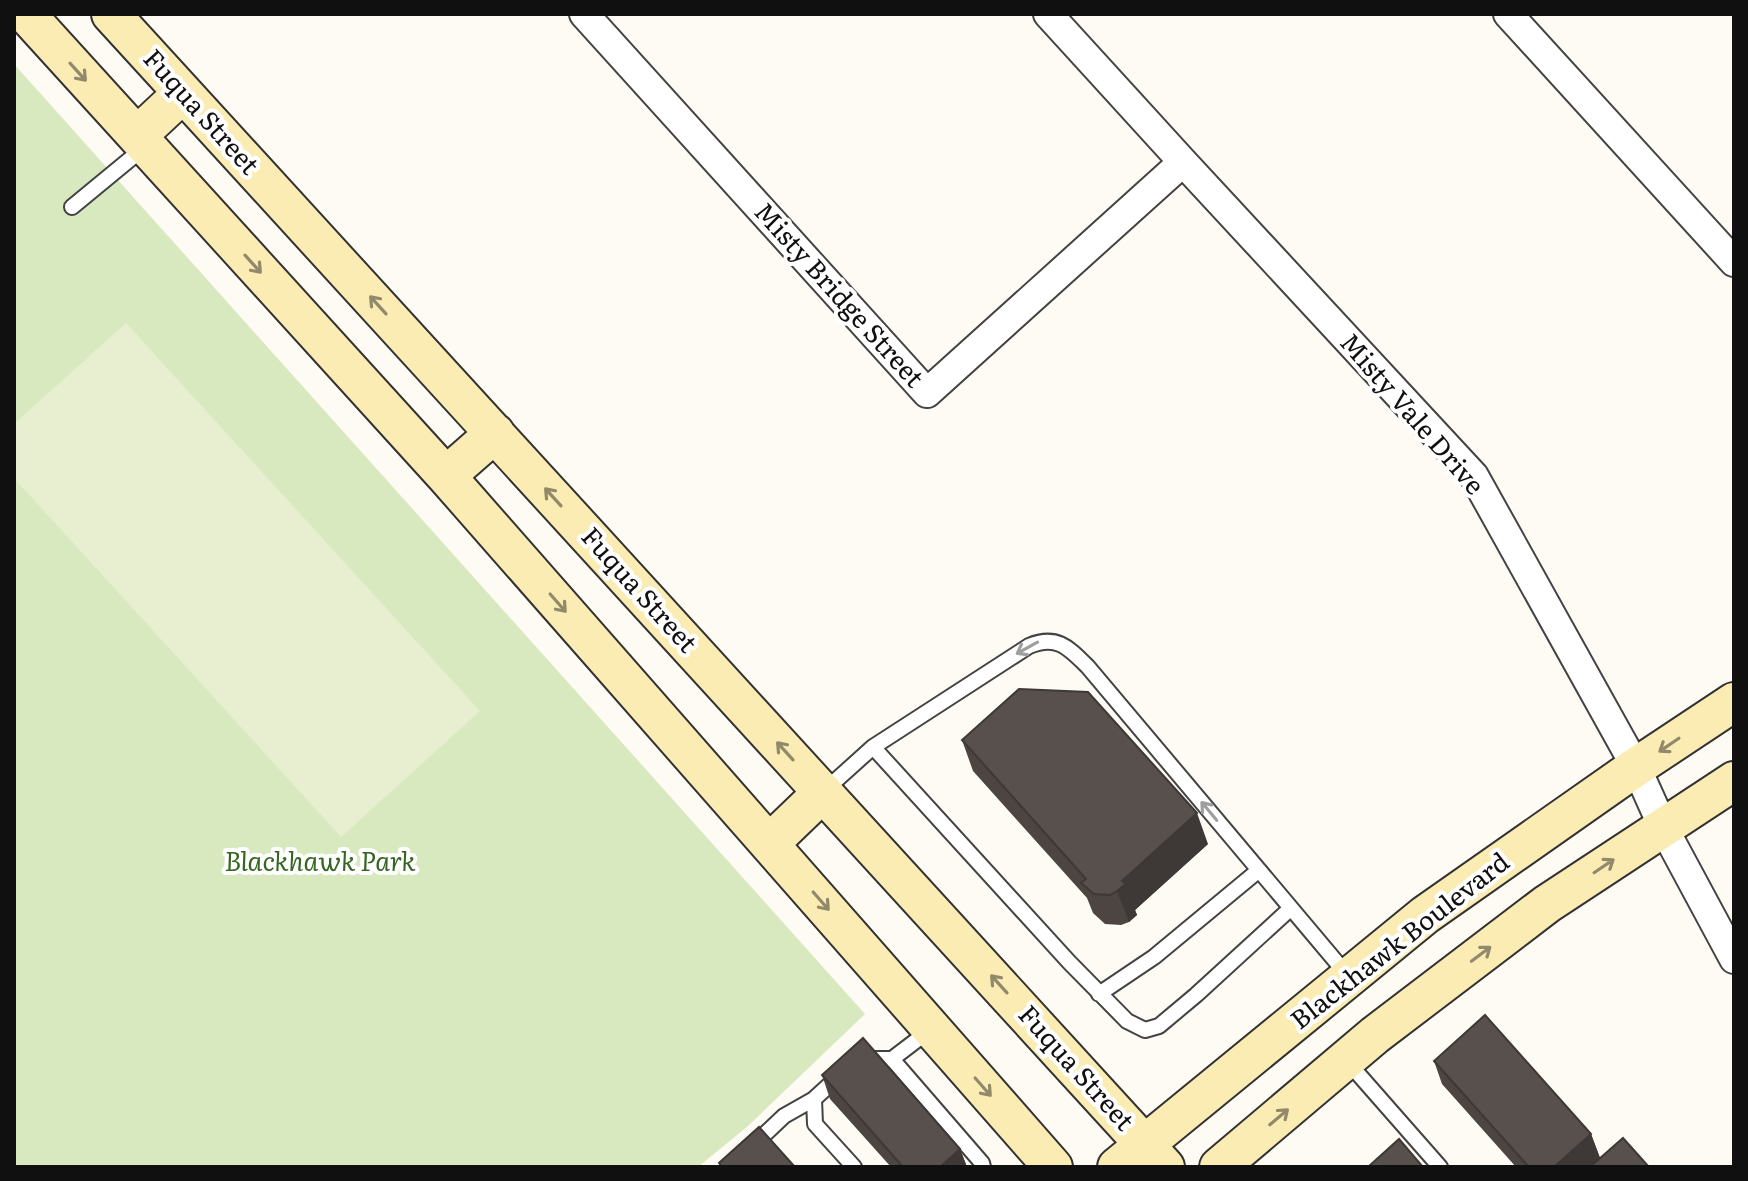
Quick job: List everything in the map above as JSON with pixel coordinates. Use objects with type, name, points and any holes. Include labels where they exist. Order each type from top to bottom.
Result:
[{"type":"main road","points":[[26,14],[446,476],[1053,1167]]},
{"type":"main road","name":"Fuqua Street","points":[[111,14],[823,792],[1143,1160]]},
{"type":"main road","points":[[142,141],[183,93]]},
{"type":"main road","points":[[446,476],[495,433]]},
{"type":"main road","name":"Blackhawk Boulevard","points":[[1143,1160],[1349,977],[1425,915],[1734,702]]},
{"type":"main road","points":[[1219,1167],[1375,1035],[1547,904],[1734,781]]},
{"type":"main road","points":[[770,843],[823,792]]},
{"type":"street","name":"Misty Bridge Street","points":[[584,14],[927,393],[1183,162]]},
{"type":"street","name":"Misty Vale Drive","points":[[1048,14],[1474,476],[1636,767],[1663,827],[1734,959]]},
{"type":"street","points":[[1508,14],[1734,262]]},
{"type":"lane","points":[[72,207],[142,141]]},
{"type":"lane","points":[[823,792],[873,747],[1029,646],[1041,641],[1054,641],[1070,649],[1088,667],[1349,977]]},
{"type":"lane","points":[[873,747],[1099,994],[1127,1021],[1145,1030],[1159,1026],[1291,908]]},
{"type":"lane","points":[[1099,994],[1154,957],[1259,870]]},
{"type":"lane","points":[[730,1167],[784,1116],[814,1099],[860,1059],[892,1059],[932,1029]]},
{"type":"lane","points":[[892,1059],[983,1167]]},
{"type":"lane","points":[[1346,1060],[1405,1137],[1440,1167]]},
{"type":"lane","points":[[814,1099],[815,1124],[854,1167]]},
{"type":"green space","name":"Blackhawk Park","points":[[14,64],[865,1014],[748,1126],[698,1167],[14,1167]]},
{"type":"green space","points":[[126,323],[480,711],[341,837],[14,478],[14,424]]},
{"type":"building","points":[[1019,689],[1088,692],[1197,813],[1122,881],[1126,884],[1110,895],[1094,894],[1081,883],[1086,879],[962,740]]},
{"type":"building","points":[[1485,1015],[1591,1134],[1554,1167],[1529,1167],[1434,1061]]},
{"type":"building","points":[[863,1038],[960,1149],[940,1167],[903,1167],[822,1075]]},
{"type":"building","points":[[759,1127],[795,1167],[722,1167],[719,1163]]},
{"type":"building","points":[[1623,1138],[1649,1167],[1590,1167]]},
{"type":"building","points":[[1399,1139],[1423,1167],[1368,1167]]}]
